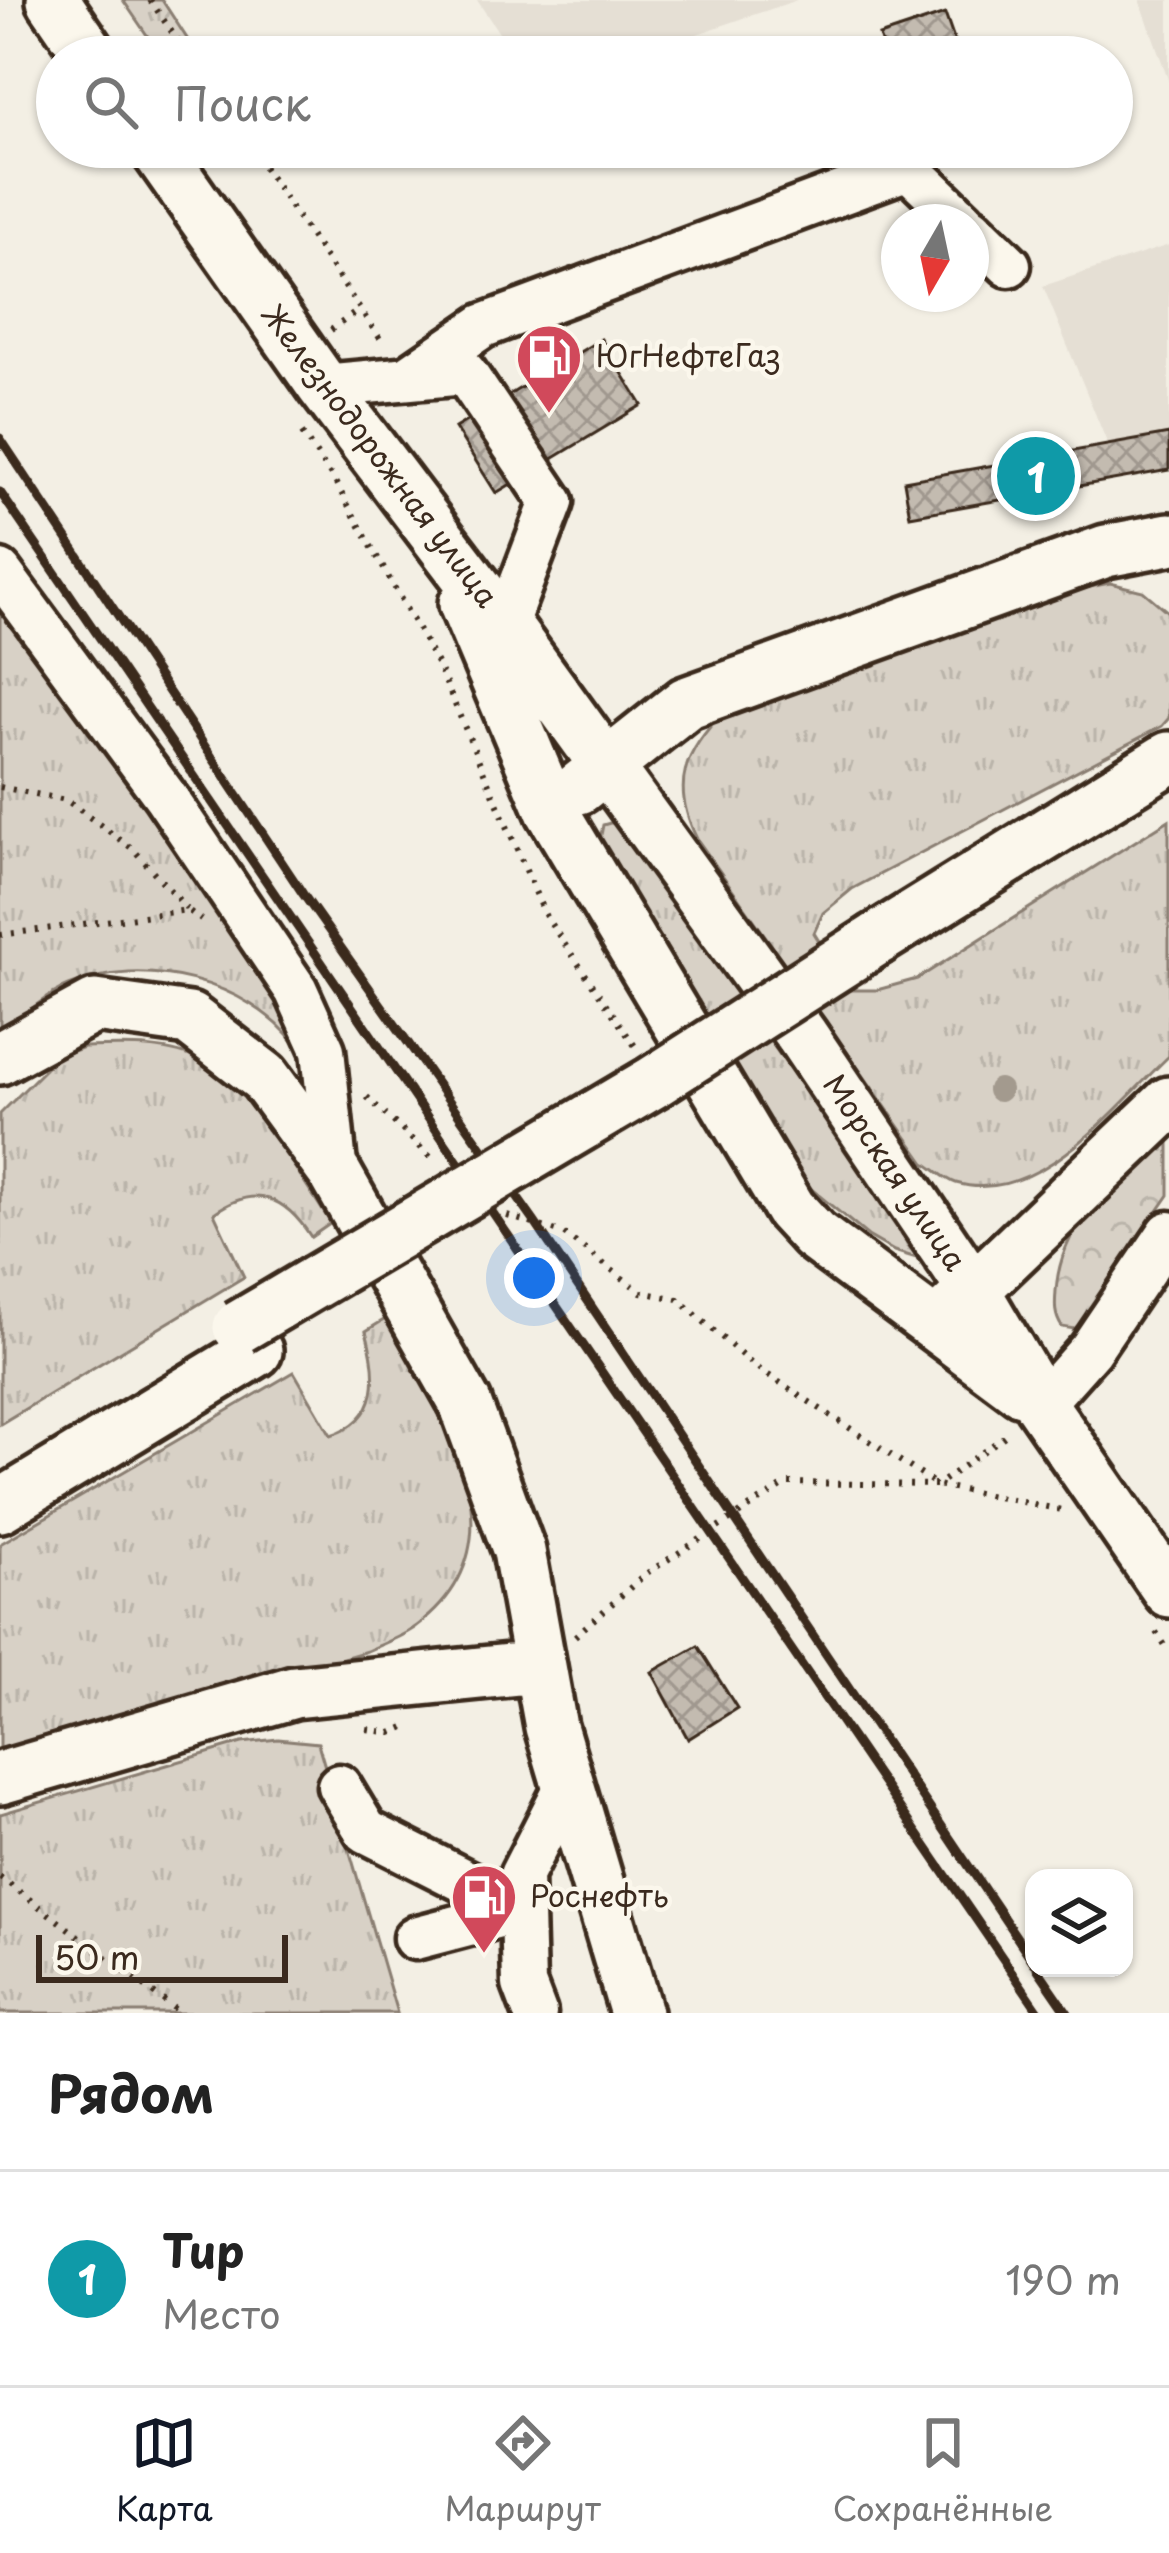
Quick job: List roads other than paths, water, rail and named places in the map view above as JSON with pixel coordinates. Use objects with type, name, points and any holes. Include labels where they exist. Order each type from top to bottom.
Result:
[{"type":"main road","points":[[52,0],[77,36]]},
{"type":"main road","name":"Железнодорожная улица","points":[[170,168],[322,386],[605,764]]},
{"type":"main road","name":"Морская улица","points":[[435,533],[552,811],[790,1209],[814,1235],[955,1308]]},
{"type":"main road","points":[[552,811],[686,703],[1106,551],[1169,538]]},
{"type":"main road","points":[[1106,551],[1169,580]]},
{"type":"main road","points":[[886,952],[1169,758]]},
{"type":"main road","name":"Морская улица","points":[[605,764],[802,1036],[955,1308],[1025,1419],[1157,1604]]},
{"type":"main road","points":[[0,1506],[248,1339],[652,1083],[1169,800]]},
{"type":"main road","points":[[0,1058],[95,1006],[189,1019],[265,1077],[336,1175],[465,1403],[519,1551],[539,1667],[567,1785],[636,2013]]},
{"type":"main road","points":[[955,1308],[1169,1103]]},
{"type":"main road","points":[[0,1468],[248,1339]]},
{"type":"main road","points":[[0,1778],[294,1692],[539,1667]]},
{"type":"street","points":[[407,378],[483,326],[908,168],[945,204]]},
{"type":"street","points":[[989,246],[1010,266]]},
{"type":"street","points":[[322,386],[465,373],[552,502],[505,626]]},
{"type":"street","points":[[0,572],[165,796],[296,990],[323,1050],[336,1175]]},
{"type":"street","points":[[1025,1419],[1090,1350],[1169,1233]]},
{"type":"street","points":[[535,2013],[524,1984],[521,1875],[567,1785]]},
{"type":"street","points":[[339,1786],[366,1832],[522,1910]]},
{"type":"street","points":[[429,1833],[448,1872]]},
{"type":"street","points":[[416,1938],[522,1910]]},
{"type":"railway","points":[[0,438],[303,894],[534,1221],[1025,1950]]},
{"type":"railway","points":[[0,492],[1040,2013]]},
{"type":"railway","points":[[1043,1977],[1068,2013]]},
{"type":"place","name":"ЮгНефтеГаз","points":[[549,416]]},
{"type":"place","name":"Тир","points":[[1036,476]]},
{"type":"place","name":"Роснефть","points":[[484,1956]]}]
